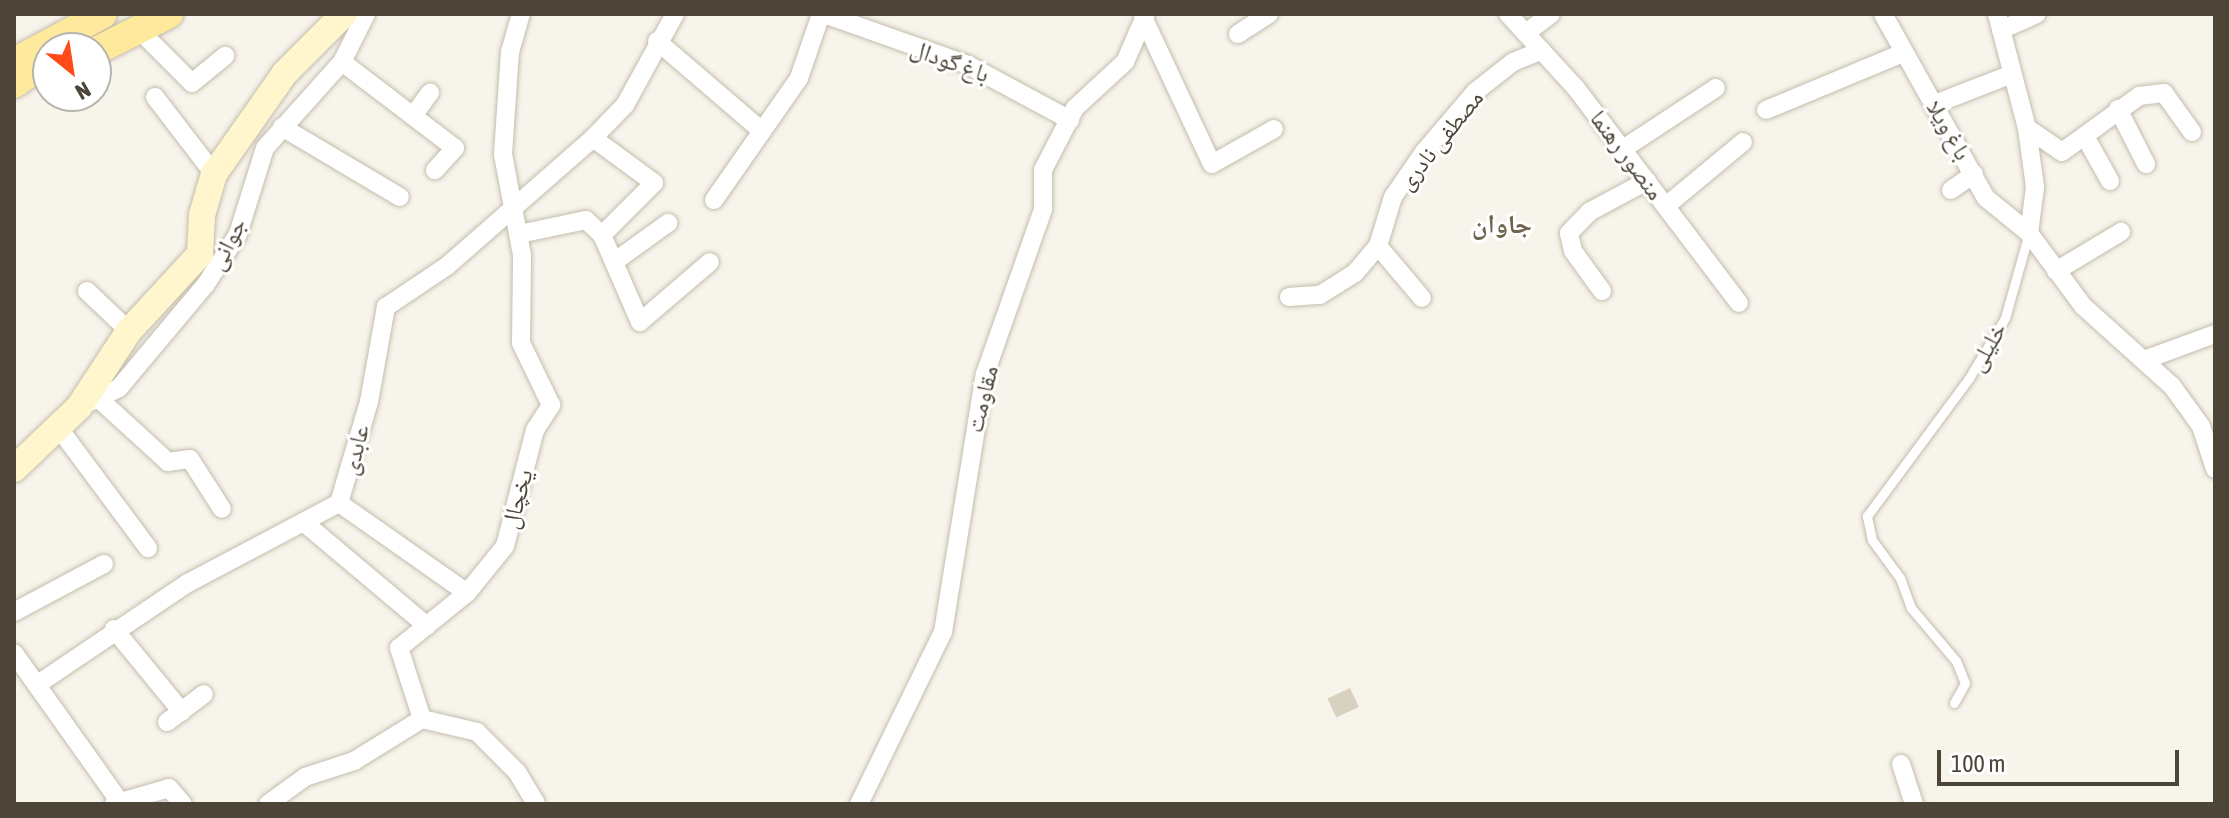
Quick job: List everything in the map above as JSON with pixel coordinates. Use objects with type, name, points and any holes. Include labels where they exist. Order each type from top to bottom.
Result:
[{"type":"main road","points":[[76,32],[103,14]]},
{"type":"main road","points":[[121,33],[169,14]]},
{"type":"main road","points":[[14,84],[32,66]]},
{"type":"main road","points":[[14,94],[32,84]]},
{"type":"street","name":"جوانی","points":[[88,402],[129,331],[200,254],[202,215],[214,174],[285,73],[344,14]]},
{"type":"street","name":"جوانی","points":[[14,469],[88,402],[144,363],[206,284],[238,234],[265,148],[342,62],[366,14]]},
{"type":"street","name":"یخچال","points":[[422,719],[399,648],[467,593],[505,546],[535,430],[551,405],[544,381],[521,343],[519,234],[503,154],[510,52],[521,14]]},
{"type":"street","name":"عابدی","points":[[38,684],[114,629],[188,583],[307,525],[339,503],[369,402],[386,307],[447,266],[593,138],[625,105],[657,41],[675,14]]},
{"type":"street","points":[[714,200],[799,78],[823,14]]},
{"type":"street","name":"باغ گودال","points":[[823,14],[968,65],[1070,120]]},
{"type":"street","points":[[1238,34],[1269,14]]},
{"type":"street","name":"منصور رهنما","points":[[1508,14],[1542,50],[1623,149],[1739,303]]},
{"type":"street","points":[[1526,33],[1551,14]]},
{"type":"street","name":"باغ ویلا","points":[[1883,14],[1986,198],[2029,233]]},
{"type":"street","points":[[2037,14],[1999,22],[2027,128],[2035,187],[2029,233],[2083,306],[2147,359],[2201,426],[2215,469]]},
{"type":"street","points":[[1143,15],[1212,164],[1274,129]]},
{"type":"street","name":"مقاومت","points":[[859,804],[943,632],[985,374],[1043,209],[1043,170],[1070,120],[1125,62],[1143,15]]},
{"type":"street","points":[[121,33],[192,83],[225,56]]},
{"type":"street","points":[[657,41],[762,131]]},
{"type":"street","name":"مصطفی نادری","points":[[1289,297],[1320,295],[1355,273],[1378,246],[1393,197],[1424,152],[1475,92],[1513,62],[1542,50]]},
{"type":"street","points":[[1766,110],[1903,53]]},
{"type":"street","points":[[342,62],[455,148],[435,170]]},
{"type":"street","points":[[1935,104],[2012,74]]},
{"type":"street","points":[[1623,149],[1716,88]]},
{"type":"street","points":[[413,116],[430,93]]},
{"type":"street","points":[[2027,128],[2062,152],[2087,140],[2118,109],[2139,96],[2164,93],[2192,132]]},
{"type":"street","points":[[155,97],[214,174]]},
{"type":"street","points":[[2118,109],[2146,164]]},
{"type":"street","points":[[282,127],[400,197]]},
{"type":"street","points":[[593,138],[654,183],[602,235]]},
{"type":"street","points":[[2087,140],[2110,181]]},
{"type":"street","points":[[1666,206],[1743,142]]},
{"type":"street","points":[[1951,190],[1974,174]]},
{"type":"street","points":[[1602,291],[1573,251],[1569,233],[1589,212],[1647,181]]},
{"type":"street","points":[[519,234],[586,220],[602,235],[640,322],[710,262]]},
{"type":"street","points":[[614,262],[668,223]]},
{"type":"street","points":[[2056,271],[2121,232]]},
{"type":"street","points":[[1378,246],[1422,298]]},
{"type":"street","points":[[87,291],[129,331]]},
{"type":"street","points":[[2147,359],[2215,334]]},
{"type":"street","points":[[88,402],[168,462],[190,459],[222,509]]},
{"type":"street","points":[[58,427],[148,548]]},
{"type":"street","points":[[339,503],[467,593]]},
{"type":"street","points":[[307,525],[427,626]]},
{"type":"street","points":[[14,612],[104,564]]},
{"type":"street","points":[[114,629],[174,717],[204,694]]},
{"type":"street","points":[[14,653],[38,684],[116,803],[169,788],[183,804]]},
{"type":"street","points":[[268,804],[305,777],[354,761],[422,719],[477,732],[517,772],[536,804]]},
{"type":"street","points":[[1901,764],[1914,804]]},
{"type":"lane","name":"خلیلی","points":[[1954,703],[1965,683],[1956,661],[1911,608],[1900,578],[1872,540],[1867,516],[1969,378],[2005,318],[2029,233]]},
{"type":"building","points":[[1350,688],[1359,707],[1336,718],[1327,699]]},
{"type":"district","name":"جاوان","points":[[1502,225]]}]
